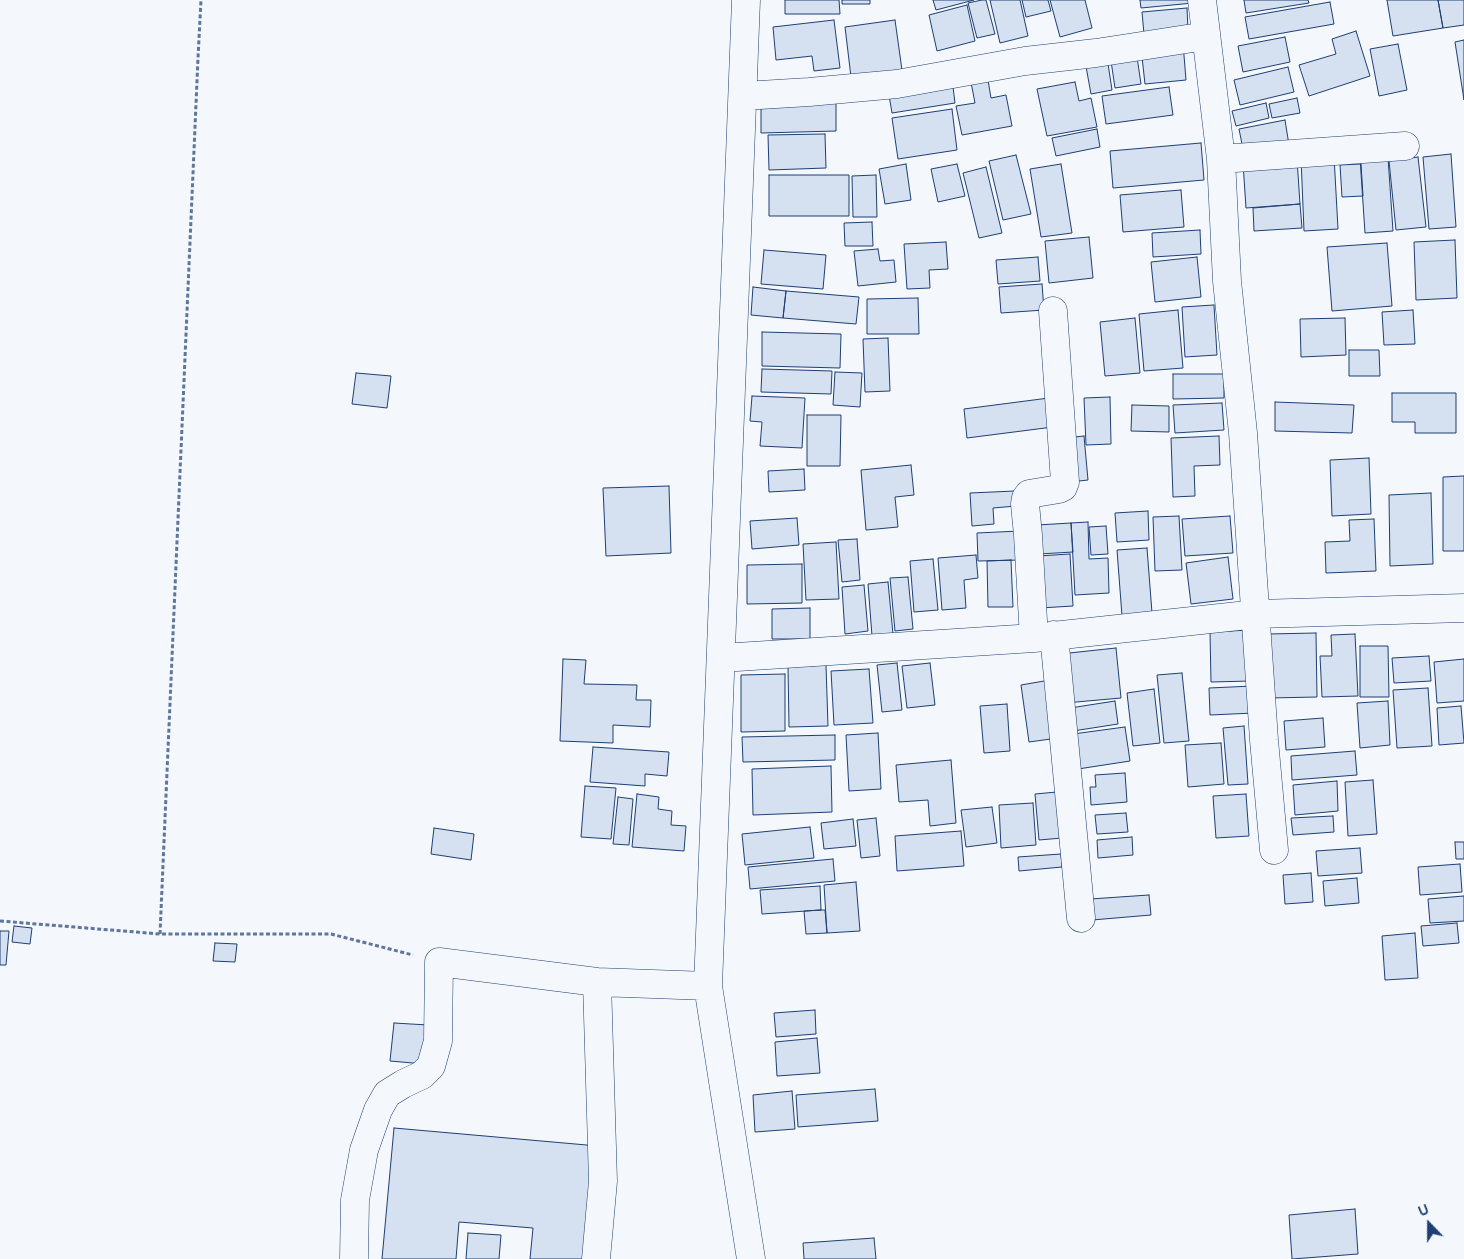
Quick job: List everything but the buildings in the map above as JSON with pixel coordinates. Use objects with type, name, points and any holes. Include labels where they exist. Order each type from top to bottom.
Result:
[{"type":"street","points":[[746,0],[708,986],[751,1259]]},
{"type":"street","points":[[1202,0],[1221,159],[1226,281],[1243,433],[1257,614],[1264,740],[1274,850]]},
{"type":"street","points":[[743,96],[897,84],[1025,61],[1096,53],[1206,36]]},
{"type":"street","points":[[1221,159],[1405,146]]},
{"type":"street","points":[[1053,311],[1066,482],[1059,489],[1029,494],[1025,504],[1081,918]]},
{"type":"street","points":[[721,658],[1044,637],[1257,614],[1464,608]]},
{"type":"street","points":[[354,1259],[355,1200],[364,1150],[378,1110],[388,1094],[422,1075],[431,1066],[434,1058],[438,1041],[439,962],[597,982],[708,986]]},
{"type":"street","points":[[596,1259],[602,1181],[597,982]]},
{"type":"path","points":[[160,934],[197,68],[202,0]]},
{"type":"path","points":[[0,920],[160,934],[331,934],[439,962]]}]
